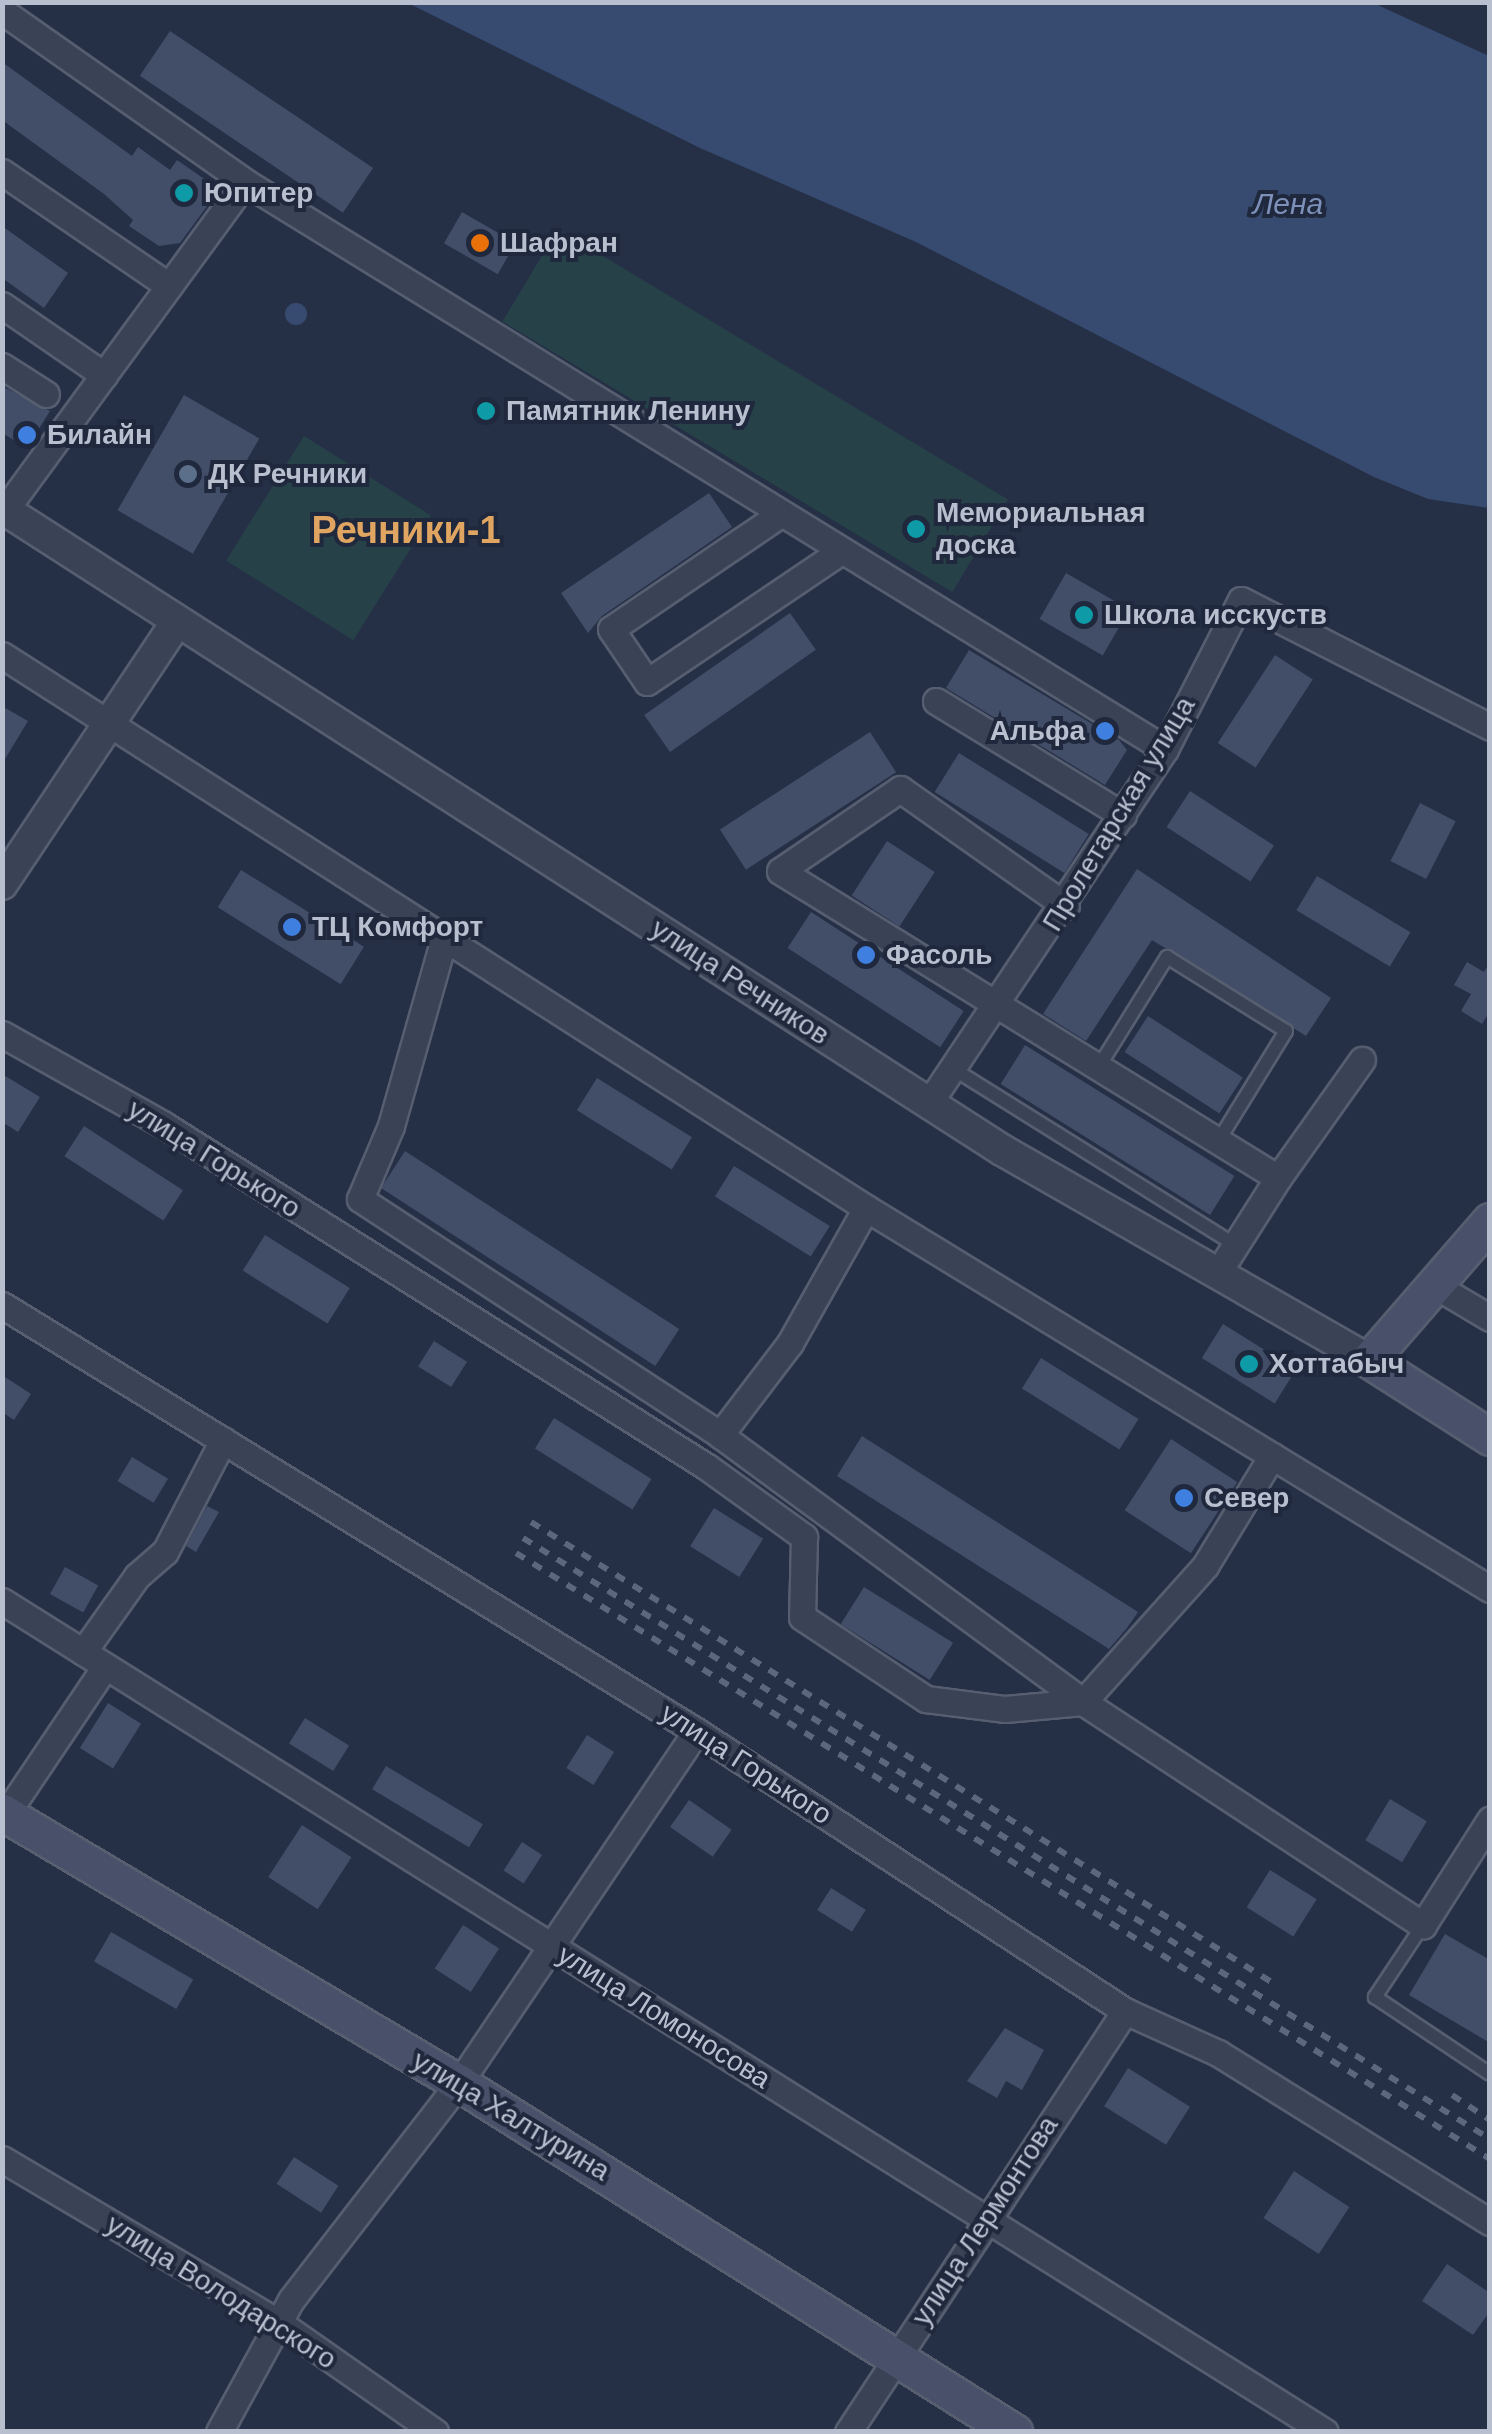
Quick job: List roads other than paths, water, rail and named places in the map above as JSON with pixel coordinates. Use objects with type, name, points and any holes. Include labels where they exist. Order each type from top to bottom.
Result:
[{"type":"main road","points":[[1369,1360],[1431,1282],[1490,1221]]},
{"type":"main road","name":"улица Речников","points":[[1369,1360],[1490,1437]]},
{"type":"main road","name":"улица Халтурина","points":[[4,1815],[459,2084],[1014,2432]]},
{"type":"street","points":[[2,11],[245,182],[778,515],[1165,749]]},
{"type":"street","points":[[2,172],[170,286]]},
{"type":"street","points":[[4,509],[245,182]]},
{"type":"street","points":[[2,305],[104,375]]},
{"type":"street","points":[[2,366],[46,394]]},
{"type":"street","name":"улица Речников","points":[[4,509],[929,1103],[1369,1360]]},
{"type":"street","points":[[778,515],[611,629],[647,682],[840,552]]},
{"type":"street","name":"Пролетарская улица","points":[[929,1103],[1066,906],[1165,749],[1241,600],[1490,727]]},
{"type":"street","points":[[2,884],[177,622]]},
{"type":"street","points":[[2,655],[866,1208],[1490,1590]]},
{"type":"street","points":[[936,701],[1124,815]]},
{"type":"street","points":[[1066,906],[900,790],[780,871],[994,1009],[1278,1178]]},
{"type":"street","points":[[445,935],[391,1126],[360,1199],[720,1436],[1082,1702],[1423,1924],[1490,1820]]},
{"type":"street","name":"улица Горького","points":[[2,1034],[164,1125],[708,1467],[804,1538],[802,1617],[926,1699],[1004,1709],[1082,1702]]},
{"type":"street","points":[[1217,1274],[1278,1178],[1362,1060]]},
{"type":"street","points":[[720,1436],[790,1343],[866,1208]]},
{"type":"street","points":[[1431,1282],[1490,1318]]},
{"type":"street","name":"улица Горького","points":[[2,1305],[696,1730],[1124,2011],[1218,2053],[1490,2222]]},
{"type":"street","points":[[4,1815],[94,1660],[136,1576],[165,1552],[223,1440]]},
{"type":"street","points":[[1082,1702],[1206,1566],[1272,1456]]},
{"type":"street","name":"улица Ломоносова","points":[[2,1601],[1326,2432]]},
{"type":"street","points":[[220,2432],[278,2322],[459,2084],[696,1730]]},
{"type":"street","name":"улица Лермонтова","points":[[848,2432],[1124,2011]]},
{"type":"street","name":"улица Володарского","points":[[2,2159],[278,2322],[435,2432]]},
{"type":"lane","points":[[1098,1068],[1167,958],[1286,1031],[1217,1144]]},
{"type":"lane","points":[[952,1068],[1236,1245]]},
{"type":"lane","points":[[1423,1924],[1375,1997],[1490,2074]]},
{"type":"water","name":"Лена","points":[[1371,2],[1489,56],[1489,508],[1428,499],[1374,477],[916,242],[700,148],[408,3]]},
{"type":"water","points":[[296,303],[304,306],[304,322],[296,325],[288,322],[285,314],[288,306]]},
{"type":"railway","points":[[531,1522],[1278,1986]]},
{"type":"railway","points":[[523,1538],[1490,2139]]},
{"type":"railway","points":[[516,1553],[1490,2159]]},
{"type":"railway","points":[[1452,2095],[1490,2120]]},
{"type":"place","name":"Юпитер","points":[[184,193]]},
{"type":"place","name":"Шафран","points":[[480,243]]},
{"type":"place","name":"Памятник Ленину","points":[[486,411]]},
{"type":"place","name":"Билайн","points":[[27,435]]},
{"type":"place","name":"ДК Речники","points":[[188,474]]},
{"type":"place","name":"Мемориальная доска","points":[[916,529]]},
{"type":"place","name":"Школа исскуств","points":[[1084,615]]},
{"type":"place","name":"Альфа","points":[[1105,731]]},
{"type":"place","name":"ТЦ Комфорт","points":[[292,927]]},
{"type":"place","name":"Фасоль","points":[[866,955]]},
{"type":"place","name":"Хоттабыч","points":[[1249,1364]]},
{"type":"place","name":"Север","points":[[1184,1498]]},
{"type":"district","name":"Речники-1","points":[[406,531]]}]
